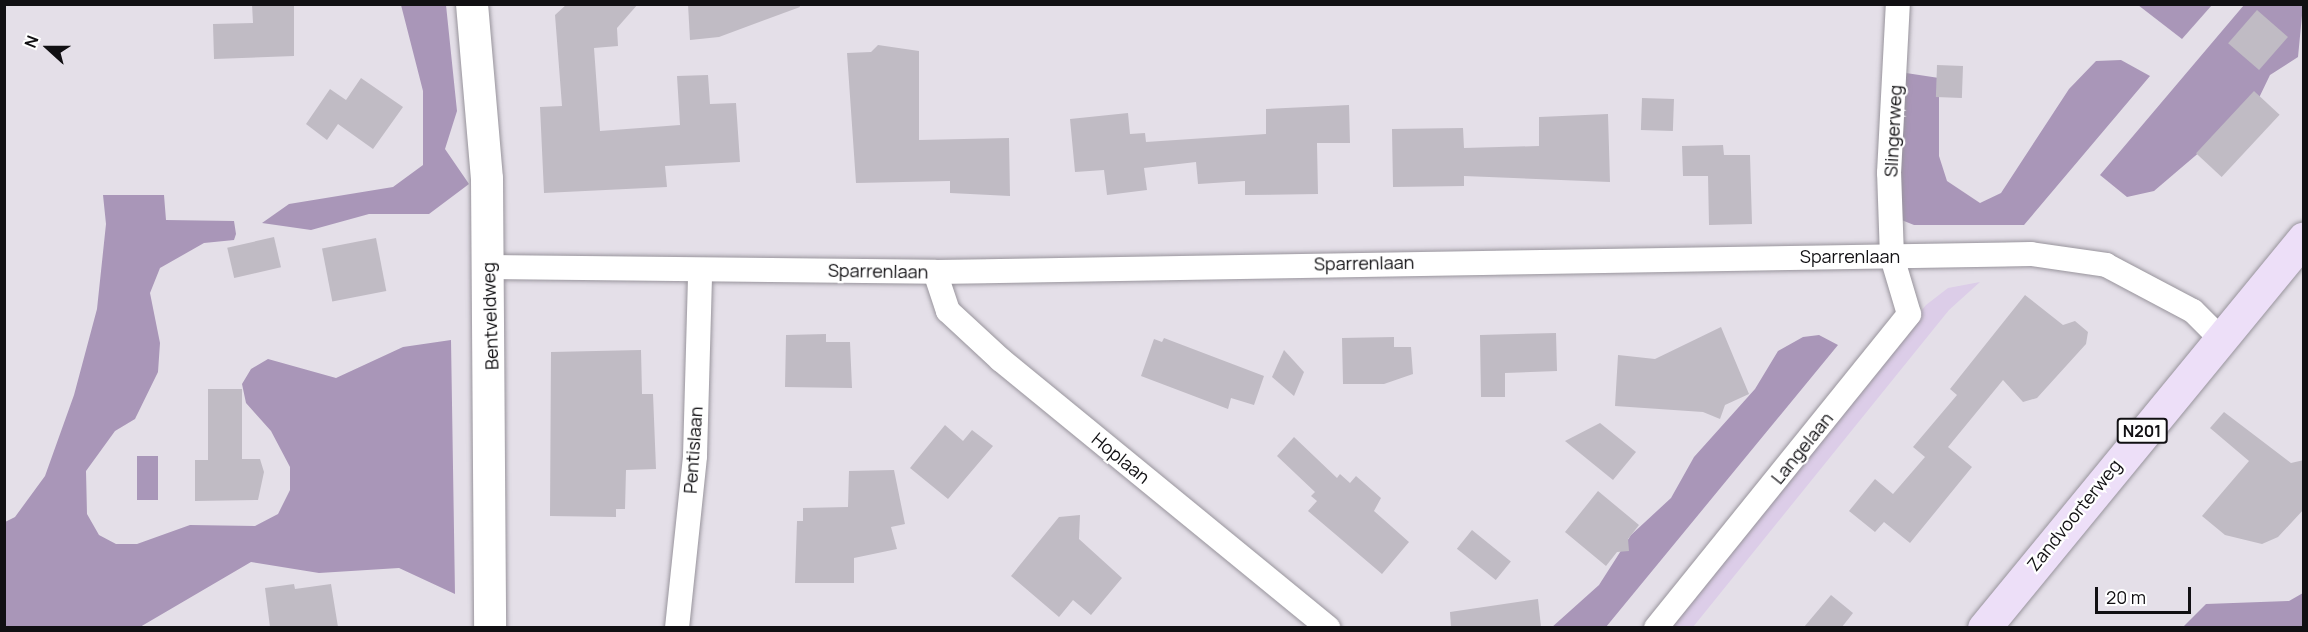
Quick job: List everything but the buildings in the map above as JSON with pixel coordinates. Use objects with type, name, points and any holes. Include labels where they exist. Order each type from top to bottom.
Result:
[{"type":"main road","name":"Zandvoorterweg","points":[[1984,627],[2218,336],[2304,238]]},
{"type":"street","name":"Bentveldweg","points":[[472,4],[487,179],[490,627]]},
{"type":"street","name":"Slingerweg","points":[[1892,257],[1889,173],[1898,4]]},
{"type":"street","name":"Sparrenlaan","points":[[488,267],[700,272],[935,272],[2031,254],[2106,265],[2193,312],[2218,336]]},
{"type":"street","name":"Langelaan","points":[[1656,627],[1909,314],[1892,257]]},
{"type":"street","name":"Pentislaan","points":[[677,627],[695,456],[700,272]]},
{"type":"street","name":"Hoplaan","points":[[935,272],[948,311],[1001,360],[1328,627]]},
{"type":"shaded area","points":[[401,5],[446,5],[457,111],[445,149],[469,184],[429,214],[369,214],[311,230],[262,223],[289,204],[393,187],[423,165],[423,91]]},
{"type":"shaded area","points":[[2138,5],[2212,5],[2182,39]]},
{"type":"shaded area","points":[[2244,5],[2303,5],[2298,57],[2270,75],[2256,104],[2154,191],[2127,197],[2100,175]]},
{"type":"shaded area","points":[[2121,60],[2150,76],[2024,225],[1914,225],[1899,219],[1906,73],[1939,78],[1939,156],[1947,181],[1980,203],[2001,193],[2069,89],[2096,61]]},
{"type":"shaded area","points":[[103,195],[164,195],[166,220],[234,221],[236,234],[234,240],[204,243],[160,268],[150,293],[160,343],[158,372],[135,419],[115,431],[86,471],[87,514],[99,535],[116,544],[137,544],[190,525],[255,526],[278,514],[290,490],[290,467],[271,431],[246,403],[242,384],[251,369],[268,359],[336,378],[403,347],[451,340],[455,594],[399,568],[319,573],[251,562],[140,627],[5,627],[5,522],[15,517],[45,476],[74,395],[97,309],[106,224]]},
{"type":"shaded area","points":[[1980,282],[1949,310],[1693,627],[1664,628],[1926,305],[1948,288]]},
{"type":"shaded area","points":[[1819,335],[1838,345],[1606,627],[1551,628],[1599,585],[1631,535],[1671,498],[1694,457],[1755,389],[1778,351],[1803,337]]},
{"type":"shaded area","points":[[137,456],[158,456],[158,500],[137,500]]},
{"type":"shaded area","points":[[2303,593],[2303,627],[2183,627],[2206,604],[2289,601]]}]
